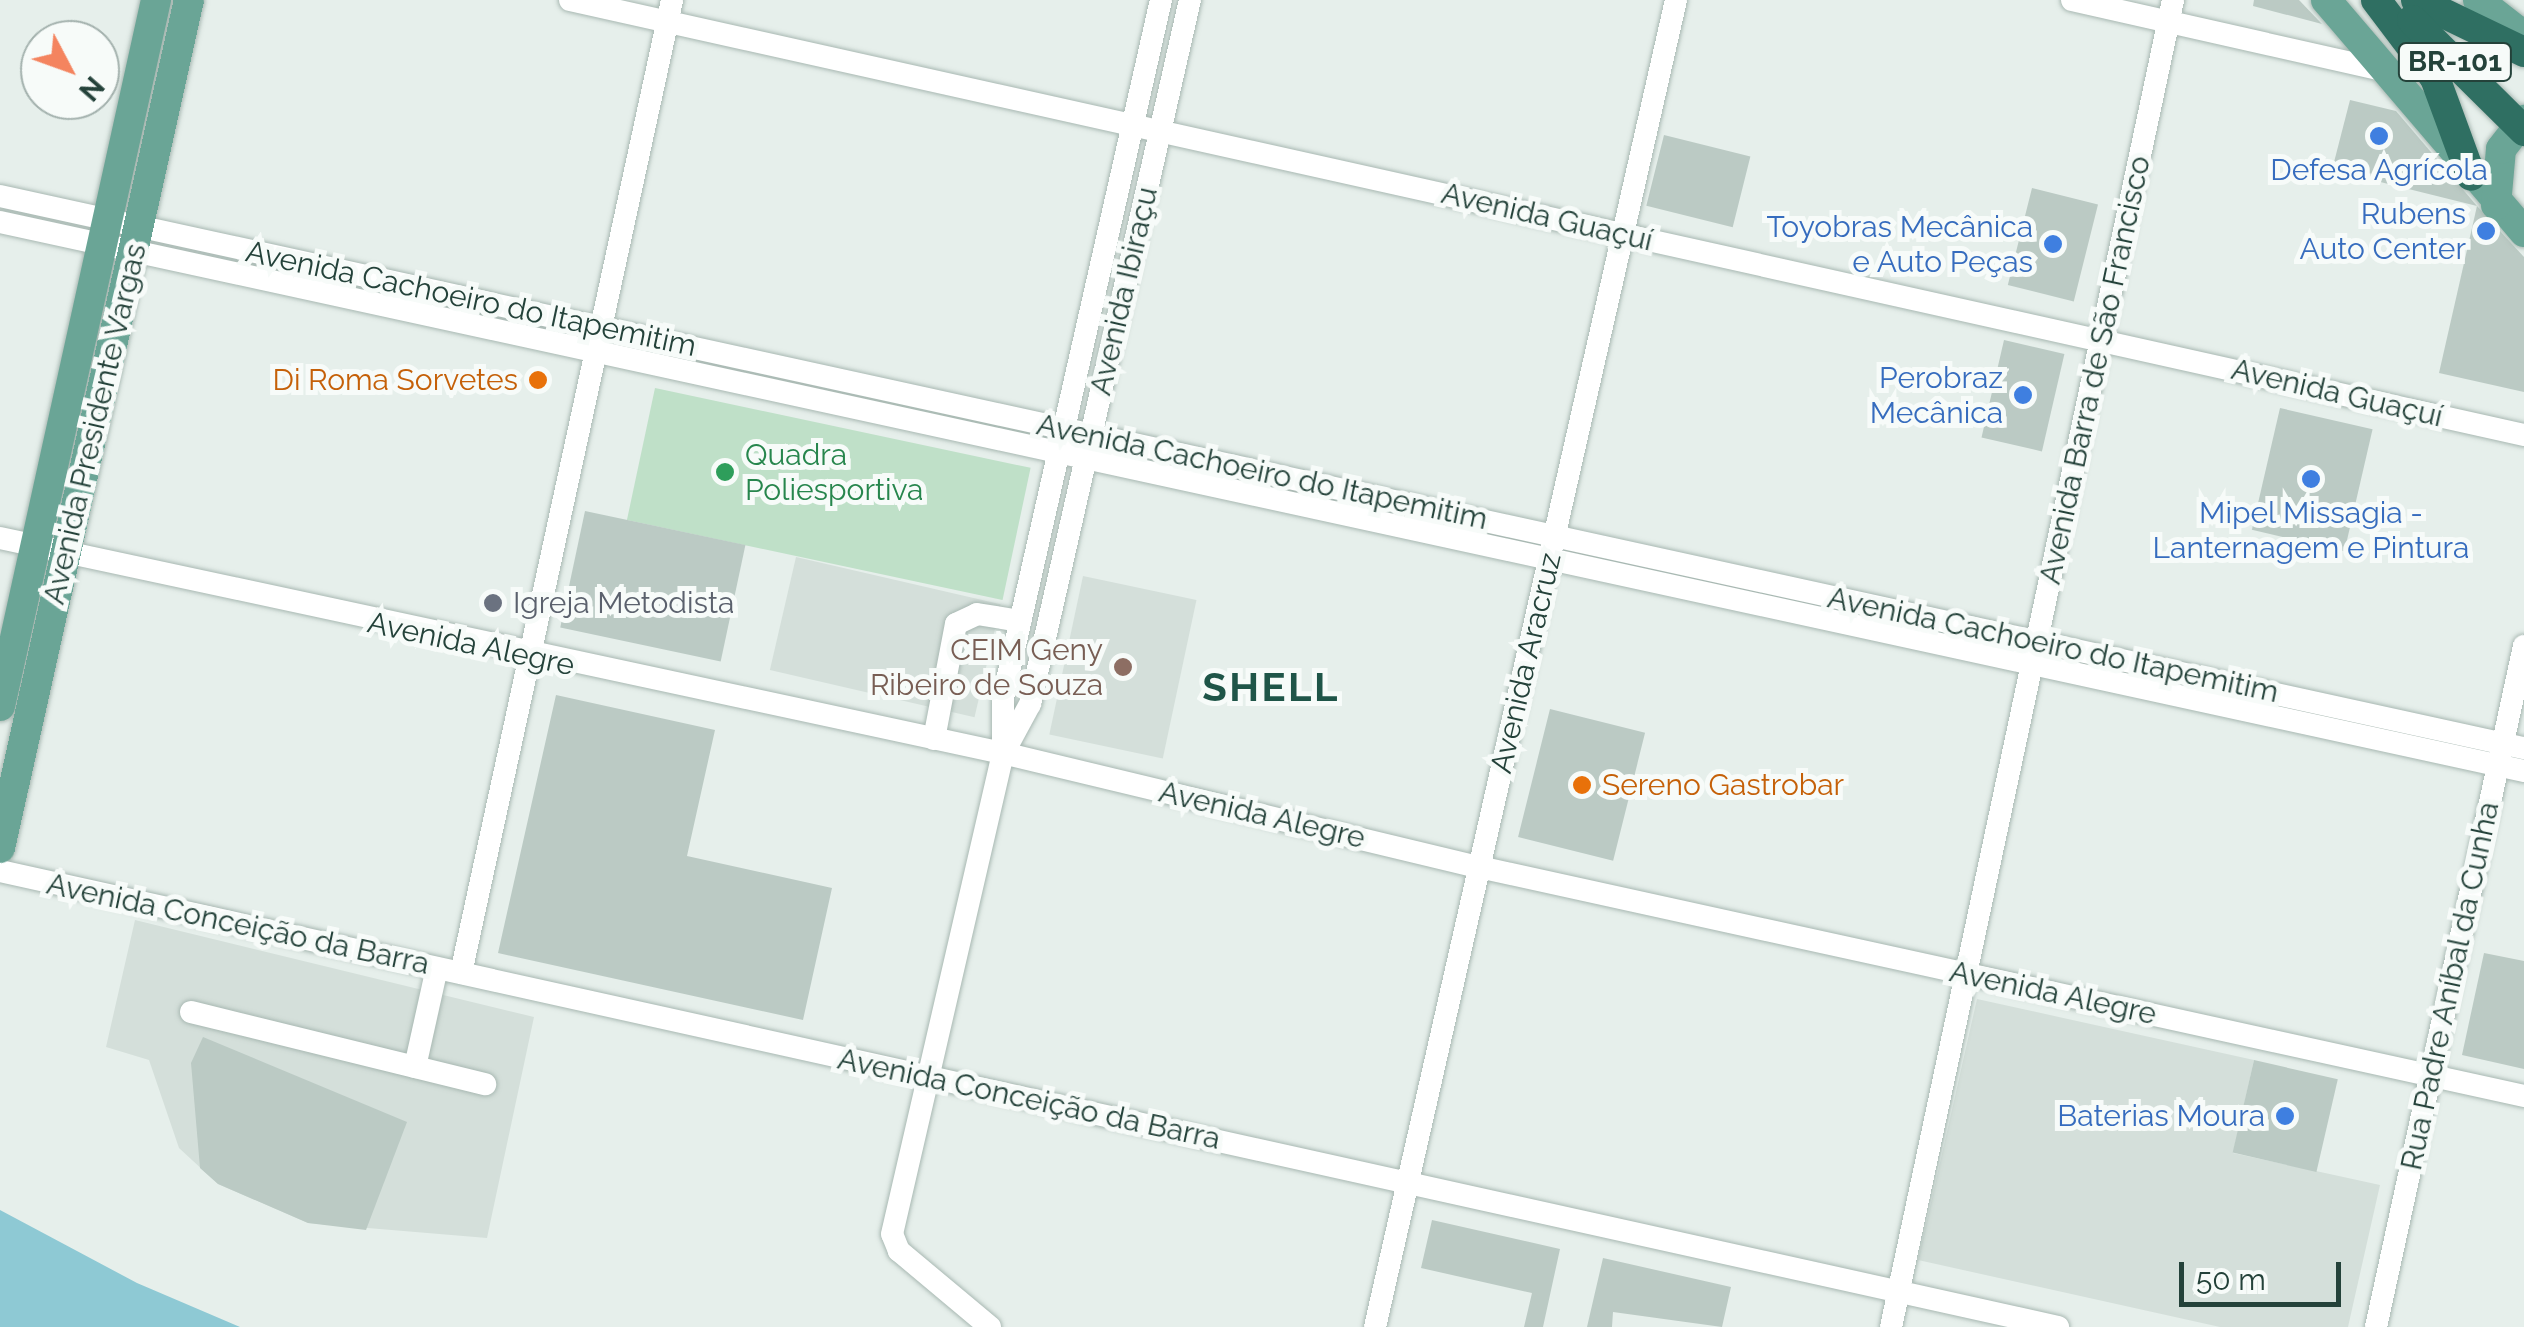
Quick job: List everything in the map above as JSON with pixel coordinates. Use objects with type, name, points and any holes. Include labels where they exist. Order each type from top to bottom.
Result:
[{"type":"highway","points":[[2376,0],[2435,78],[2471,176]]},
{"type":"highway","name":"BR-101","points":[[2391,0],[2522,125]]},
{"type":"highway","points":[[2416,0],[2524,52]]},
{"type":"main road","name":"Avenida Presidente Vargas","points":[[0,706],[156,0]]},
{"type":"main road","name":"Avenida Presidente Vargas","points":[[0,848],[190,0]]},
{"type":"main road","points":[[2326,0],[2471,176],[2524,232]]},
{"type":"main road","points":[[2478,0],[2524,36]]},
{"type":"main road","points":[[2496,205],[2501,150],[2522,125]]},
{"type":"street","name":"Avenida Guaçuí","points":[[570,0],[670,11],[1160,132],[2524,434]]},
{"type":"street","name":"Avenida Ibiraçu","points":[[990,1327],[893,1243],[925,1076],[1003,753],[1002,698],[1161,0]]},
{"type":"street","name":"Avenida Ibiraçu","points":[[1003,753],[1030,704],[1190,0]]},
{"type":"street","name":"Avenida Aracruz","points":[[1376,1327],[1676,0]]},
{"type":"street","points":[[2072,0],[2171,11],[2388,71]]},
{"type":"street","points":[[461,973],[670,11]]},
{"type":"street","name":"Avenida Barra de São Francisco","points":[[1891,1327],[2171,11]]},
{"type":"street","points":[[0,196],[105,232],[596,352],[1086,458],[1552,547],[2508,752],[2524,771]]},
{"type":"street","points":[[0,222],[105,232]]},
{"type":"street","name":"Avenida Cachoeiro do Itapemitim","points":[[136,239],[601,327],[1091,434],[1552,547]]},
{"type":"street","name":"Avenida Alegre","points":[[0,538],[530,658],[1003,753],[1480,867],[2524,1096]]},
{"type":"street","points":[[934,739],[956,624],[978,614],[1020,621]]},
{"type":"street","name":"Rua Padre Aníbal da Cunha","points":[[2376,1327],[2508,752],[2524,646]]},
{"type":"street","name":"Avenida Conceição da Barra","points":[[0,871],[2058,1327]]},
{"type":"street","points":[[415,1067],[436,968]]},
{"type":"street","points":[[191,1012],[485,1084]]},
{"type":"shaded area","points":[[796,557],[1001,604],[975,717],[770,670]]},
{"type":"shaded area","name":"CEIM Geny Ribeiro de Souza","points":[[1083,576],[1196,600],[1163,759],[1049,734]]},
{"type":"shaded area","points":[[135,920],[534,1017],[487,1238],[308,1223],[218,1184],[179,1148],[149,1060],[106,1047]]},
{"type":"shaded area","points":[[1977,999],[2254,1060],[2233,1153],[2380,1185],[2348,1327],[2220,1327],[1918,1260]]},
{"type":"green space","points":[[655,388],[1031,468],[1003,600],[627,520]]},
{"type":"water","points":[[0,1210],[137,1283],[240,1327],[0,1327]]},
{"type":"building","points":[[2254,0],[2299,0],[2322,24],[2253,6]]},
{"type":"building","name":"Defesa Agrícola","points":[[2350,100],[2396,111],[2477,206],[2332,170]]},
{"type":"building","points":[[1664,135],[1750,157],[1733,227],[1646,206]]},
{"type":"building","name":"Toyobras Mecânica e Auto Peças","points":[[2032,188],[2098,204],[2074,301],[2008,285]]},
{"type":"building","points":[[2477,206],[2524,257],[2524,392],[2439,373]]},
{"type":"building","name":"Perobraz Mecânica","points":[[2004,340],[2064,354],[2042,451],[1982,437]]},
{"type":"building","name":"Mipel Missagia - Lanternagem e Pintura","points":[[2280,408],[2373,429],[2344,551],[2252,530]]},
{"type":"building","points":[[585,511],[745,545],[721,661],[560,627]]},
{"type":"building","points":[[556,695],[715,730],[687,856],[832,888],[803,1020],[498,953]]},
{"type":"building","name":"Sereno Gastrobar","points":[[1550,709],[1645,733],[1613,861],[1518,837]]},
{"type":"building","points":[[2484,953],[2524,961],[2524,1069],[2462,1055]]},
{"type":"building","points":[[203,1037],[407,1122],[366,1230],[308,1223],[218,1184],[200,1168],[191,1063]]},
{"type":"building","name":"Baterias Moura","points":[[2254,1060],[2338,1079],[2316,1172],[2233,1153]]},
{"type":"building","points":[[1432,1220],[1560,1249],[1543,1327],[1524,1327],[1532,1293],[1421,1268]]},
{"type":"building","points":[[1603,1258],[1731,1287],[1722,1327],[1613,1312],[1612,1327],[1587,1327]]},
{"type":"place","name":"Defesa Agrícola","points":[[2379,136]]},
{"type":"place","name":"Rubens Auto Center","points":[[2486,231]]},
{"type":"place","name":"Toyobras Mecânica e Auto Peças","points":[[2053,244]]},
{"type":"place","name":"Di Roma Sorvetes","points":[[538,380]]},
{"type":"place","name":"Perobraz Mecânica","points":[[2023,395]]},
{"type":"place","name":"Quadra Poliesportiva","points":[[725,472]]},
{"type":"place","name":"Mipel Missagia - Lanternagem e Pintura","points":[[2311,479]]},
{"type":"place","name":"Igreja Metodista","points":[[493,603]]},
{"type":"place","name":"CEIM Geny Ribeiro de Souza","points":[[1123,667]]},
{"type":"place","name":"Sereno Gastrobar","points":[[1582,785]]},
{"type":"place","name":"Baterias Moura","points":[[2285,1116]]},
{"type":"district","name":"SHELL","points":[[1271,687]]}]
